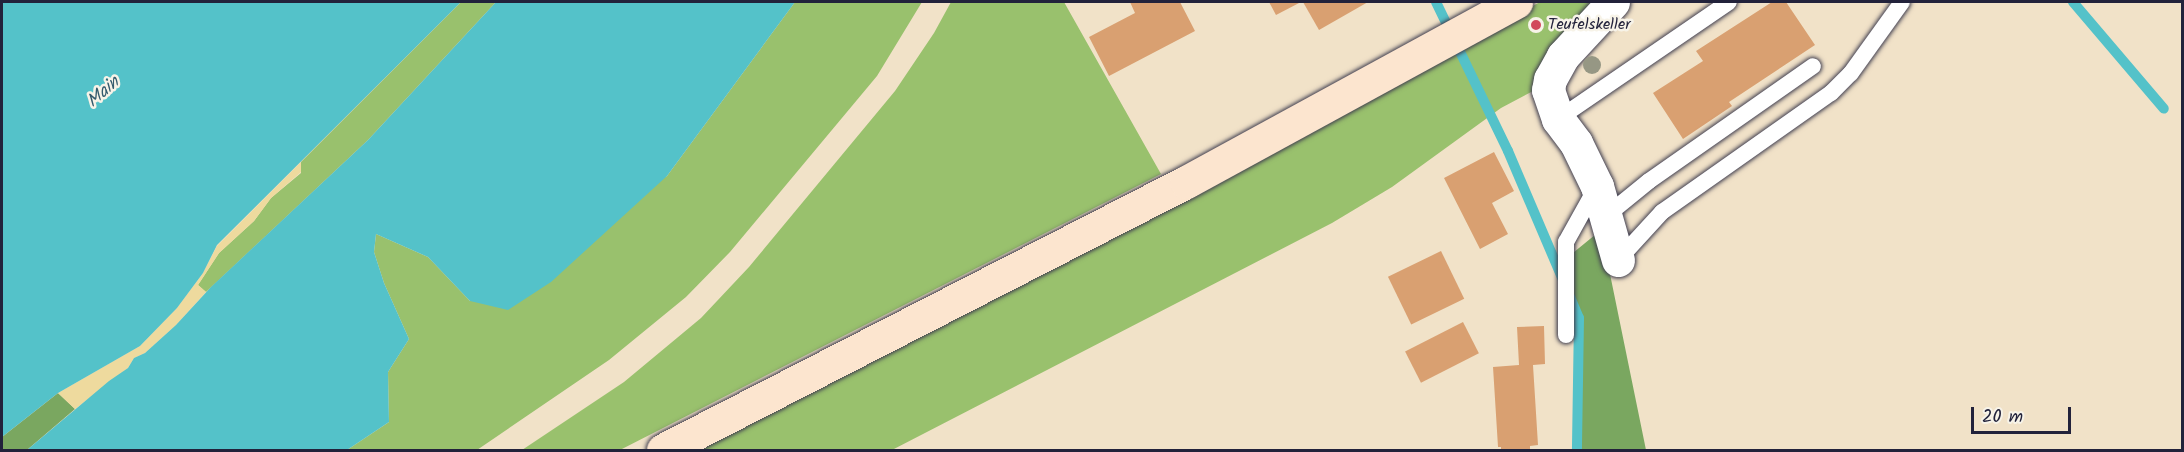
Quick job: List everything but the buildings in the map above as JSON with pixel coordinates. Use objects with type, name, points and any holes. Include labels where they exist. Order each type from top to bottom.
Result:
[{"type":"main road","points":[[663,450],[1186,182],[1491,16]]},
{"type":"street","points":[[1613,2],[1563,56],[1550,79],[1548,90],[1558,118],[1576,143],[1602,201],[1618,260]]},
{"type":"lane","points":[[1558,118],[1729,2]]},
{"type":"lane","points":[[1618,260],[1662,212],[1831,93],[1851,73],[1902,2]]},
{"type":"lane","points":[[1566,335],[1566,242],[1602,201],[1649,181],[1813,66]]},
{"type":"green space","points":[[461,2],[496,2],[368,140],[206,292],[198,285],[219,253],[254,221],[271,198],[301,173],[301,162]]},
{"type":"green space","points":[[795,2],[922,2],[877,76],[730,252],[686,297],[609,360],[477,450],[347,450],[389,422],[388,372],[409,339],[384,283],[374,252],[376,234],[428,257],[470,301],[667,176]]},
{"type":"green space","points":[[951,2],[1064,2],[1161,174],[620,450],[522,450],[624,382],[701,318],[749,267],[895,91],[934,33]]},
{"type":"green space","points":[[1540,2],[1607,2],[1535,90],[1501,108],[1392,187],[1332,223],[892,450],[689,450],[1475,38]]},
{"type":"green space","points":[[1601,230],[1646,450],[1578,450],[1579,318],[1557,266]]},
{"type":"green space","points":[[58,393],[75,409],[27,450],[2,450],[2,437]]},
{"type":"sand","points":[[301,162],[301,172],[271,198],[254,221],[219,253],[198,285],[206,292],[176,325],[145,353],[134,358],[128,368],[75,409],[58,393],[140,346],[177,308],[203,273],[217,246]]},
{"type":"water","name":"Main","points":[[2,2],[461,2],[217,245],[203,273],[177,308],[140,346],[58,393],[2,437]]},
{"type":"water","points":[[496,2],[795,2],[667,176],[551,282],[508,310],[470,301],[428,257],[376,234],[374,252],[384,283],[409,339],[388,372],[389,422],[347,450],[27,450],[109,381],[128,368],[134,358],[145,353],[176,325],[211,287],[368,140]]},
{"type":"waterway","points":[[1436,2],[1508,151],[1563,280]]},
{"type":"waterway","points":[[2073,2],[2164,109]]},
{"type":"waterway","points":[[1570,297],[1579,318],[1577,450]]},
{"type":"place","name":"Teufelskeller","points":[[1536,25]]}]
